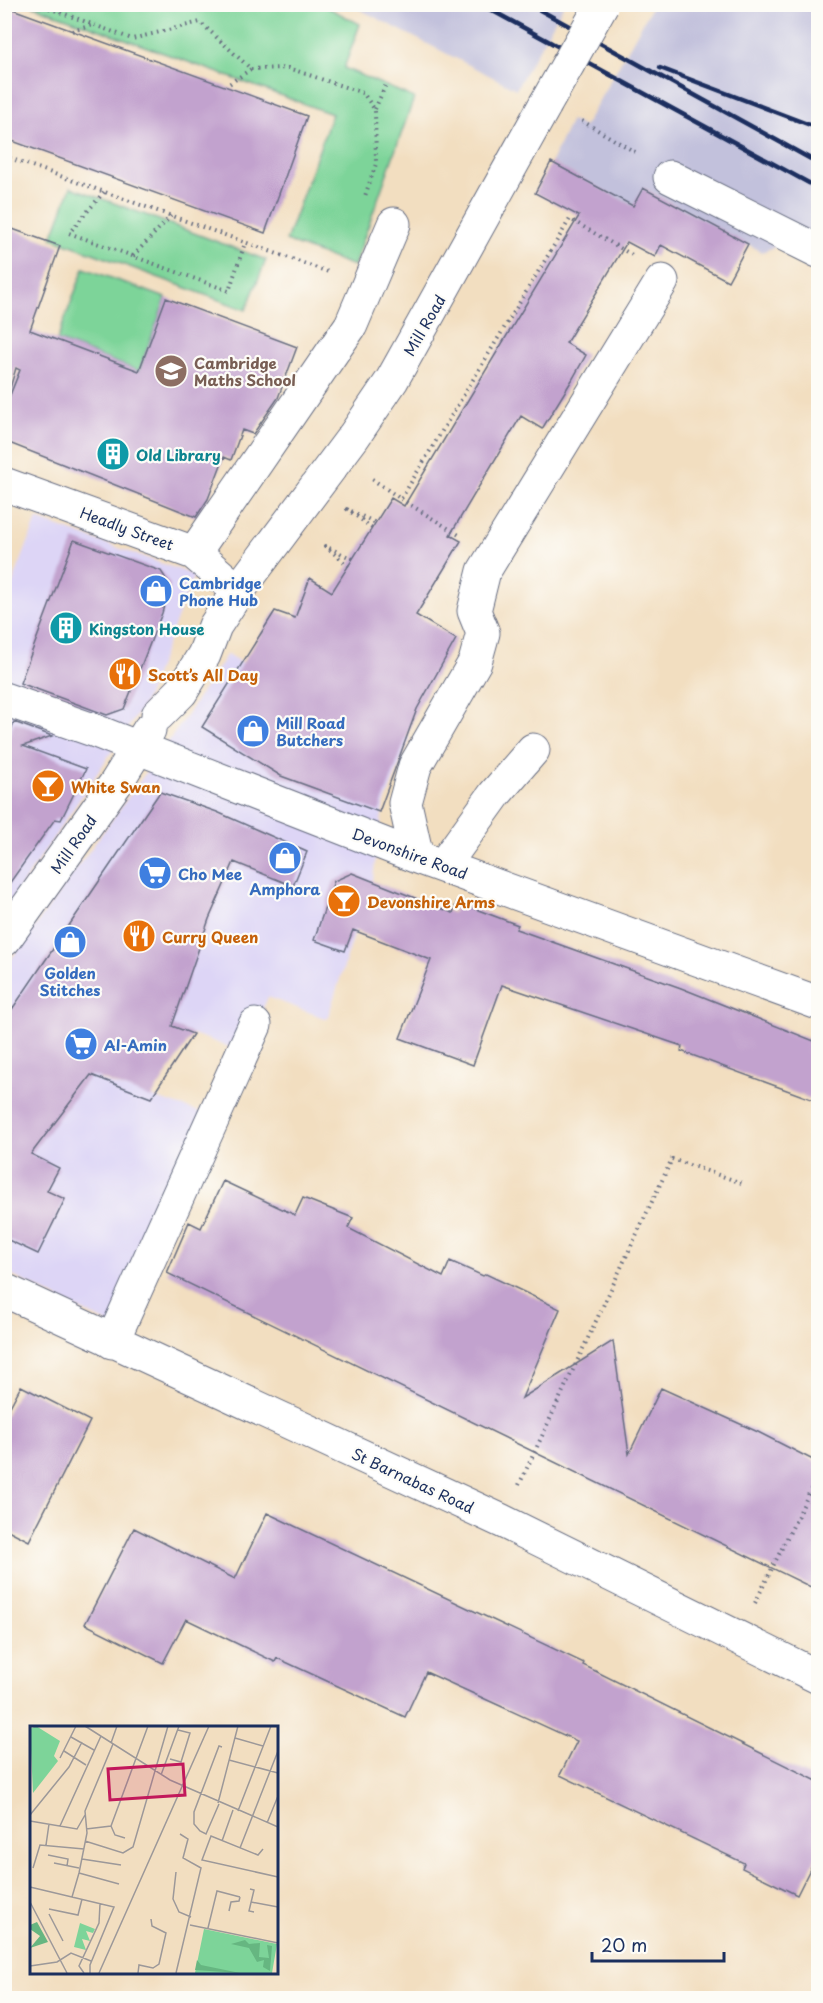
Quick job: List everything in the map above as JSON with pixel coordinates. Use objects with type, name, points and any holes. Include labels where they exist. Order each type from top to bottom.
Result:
[{"type":"street","name":"Mill Road","points":[[4,940],[158,716],[181,692],[204,655],[215,626],[238,591],[348,444],[392,380],[602,4]]},
{"type":"street","points":[[670,177],[819,251]]},
{"type":"street","points":[[194,553],[351,326],[394,224]]},
{"type":"street","points":[[532,750],[495,794],[430,861],[405,803],[415,766],[476,662],[483,633],[474,611],[484,571],[662,281]]},
{"type":"street","name":"Headly Street","points":[[4,484],[194,553],[238,591]]},
{"type":"street","name":"Devonshire Road","points":[[4,699],[93,730],[430,861],[819,1004]]},
{"type":"street","points":[[112,1342],[255,1025]]},
{"type":"street","name":"St Barnabas Road","points":[[4,1290],[502,1521],[819,1677]]},
{"type":"path","points":[[38,4],[132,39],[200,22],[251,69]]},
{"type":"path","points":[[72,31],[94,25]]},
{"type":"path","points":[[226,86],[251,69],[288,68],[363,93],[375,110]]},
{"type":"path","points":[[365,198],[376,164],[375,110],[387,82]]},
{"type":"path","points":[[586,124],[642,156]]},
{"type":"path","points":[[4,156],[337,276]]},
{"type":"path","points":[[104,192],[69,233],[229,291],[245,243]]},
{"type":"path","points":[[133,256],[171,216]]},
{"type":"path","points":[[401,499],[570,219],[636,257]]},
{"type":"path","points":[[364,486],[369,478],[465,539]]},
{"type":"path","points":[[347,509],[353,501]]},
{"type":"path","points":[[347,509],[376,523]]},
{"type":"path","points":[[347,509],[372,528]]},
{"type":"path","points":[[349,566],[325,546],[353,559]]},
{"type":"path","points":[[502,1521],[672,1159],[742,1183]]},
{"type":"path","points":[[812,1213],[819,1215]]},
{"type":"path","points":[[739,1636],[819,1475]]},
{"type":"shaded area","points":[[351,5],[564,5],[516,89]]},
{"type":"shaded area","points":[[653,5],[818,5],[818,265],[784,243],[762,252],[644,188],[633,206],[551,162],[571,120],[584,127]]},
{"type":"shaded area","points":[[37,519],[194,575],[144,704],[5,910],[4,606]]},
{"type":"shaded area","points":[[227,654],[285,689],[410,738],[383,808],[373,877],[327,1019],[268,997],[243,1052],[146,1017],[99,1080],[212,1116],[113,1326],[5,1272],[5,968],[178,728]]},
{"type":"green space","points":[[31,5],[323,5],[360,24],[344,68],[414,98],[354,266],[286,241],[332,114]]},
{"type":"green space","points":[[71,187],[266,260],[246,310],[52,238]]},
{"type":"green space","points":[[84,268],[166,298],[139,371],[57,340]]},
{"type":"building","points":[[4,6],[307,116],[265,233],[4,138]]},
{"type":"building","points":[[551,162],[633,206],[643,188],[748,244],[728,281],[661,245],[655,257],[627,242],[566,343],[586,355],[572,380],[542,429],[521,416],[450,535],[461,541],[416,615],[456,639],[417,709],[379,812],[281,776],[202,727],[275,611],[295,618],[310,578],[332,592],[391,498],[404,506],[579,216],[535,193]]},
{"type":"building","points":[[4,226],[60,246],[30,330],[139,371],[166,298],[297,347],[278,398],[253,434],[242,430],[231,460],[224,457],[208,499],[196,517],[4,441],[4,410],[20,370],[16,368],[10,388],[4,387]]},
{"type":"building","points":[[74,540],[161,571],[170,585],[162,613],[124,709],[107,715],[20,683]]},
{"type":"building","points":[[14,722],[52,736],[23,746],[86,769],[61,820],[55,819],[4,891],[4,740],[7,741]]},
{"type":"building","points":[[160,792],[217,812],[307,852],[293,886],[234,862],[209,919],[172,1026],[193,1034],[151,1098],[91,1075],[31,1154],[59,1168],[47,1191],[65,1199],[38,1254],[4,1238],[4,1021]]},
{"type":"building","points":[[352,873],[453,913],[457,902],[518,925],[516,929],[681,988],[819,1043],[819,1102],[681,1051],[682,1046],[502,985],[473,1065],[400,1038],[431,960],[353,930],[345,951],[314,940],[334,881]]},
{"type":"building","points":[[223,1181],[295,1215],[303,1198],[353,1218],[348,1228],[443,1277],[450,1261],[483,1276],[486,1274],[560,1309],[522,1398],[613,1341],[629,1454],[661,1388],[758,1432],[819,1463],[819,1591],[167,1273],[189,1222],[201,1228]]},
{"type":"building","points":[[21,1386],[90,1421],[29,1541],[4,1528],[4,1418]]},
{"type":"building","points":[[267,1513],[584,1663],[583,1665],[819,1782],[819,1851],[797,1895],[742,1868],[744,1863],[560,1775],[577,1741],[426,1672],[405,1717],[277,1658],[275,1662],[186,1619],[163,1663],[85,1624],[134,1528],[235,1579]]},
{"type":"railway","points":[[480,4],[818,188]]},
{"type":"railway","points":[[529,4],[818,163]]},
{"type":"railway","points":[[660,68],[818,128]]},
{"type":"place","name":"Cambridge Maths School","points":[[171,371]]},
{"type":"place","name":"Old Library","points":[[113,454]]},
{"type":"place","name":"Cambridge Phone Hub","points":[[156,591]]},
{"type":"place","name":"Kingston House","points":[[66,628]]},
{"type":"place","name":"Scott’s All Day","points":[[125,674]]},
{"type":"place","name":"Mill Road Butchers","points":[[253,731]]},
{"type":"place","name":"White Swan","points":[[48,786]]},
{"type":"place","name":"Amphora","points":[[285,858]]},
{"type":"place","name":"Cho Mee","points":[[155,873]]},
{"type":"place","name":"Devonshire Arms","points":[[344,901]]},
{"type":"place","name":"Curry Queen","points":[[139,936]]},
{"type":"place","name":"Golden Stitches","points":[[70,942]]},
{"type":"place","name":"Al-Amin","points":[[81,1044]]}]
